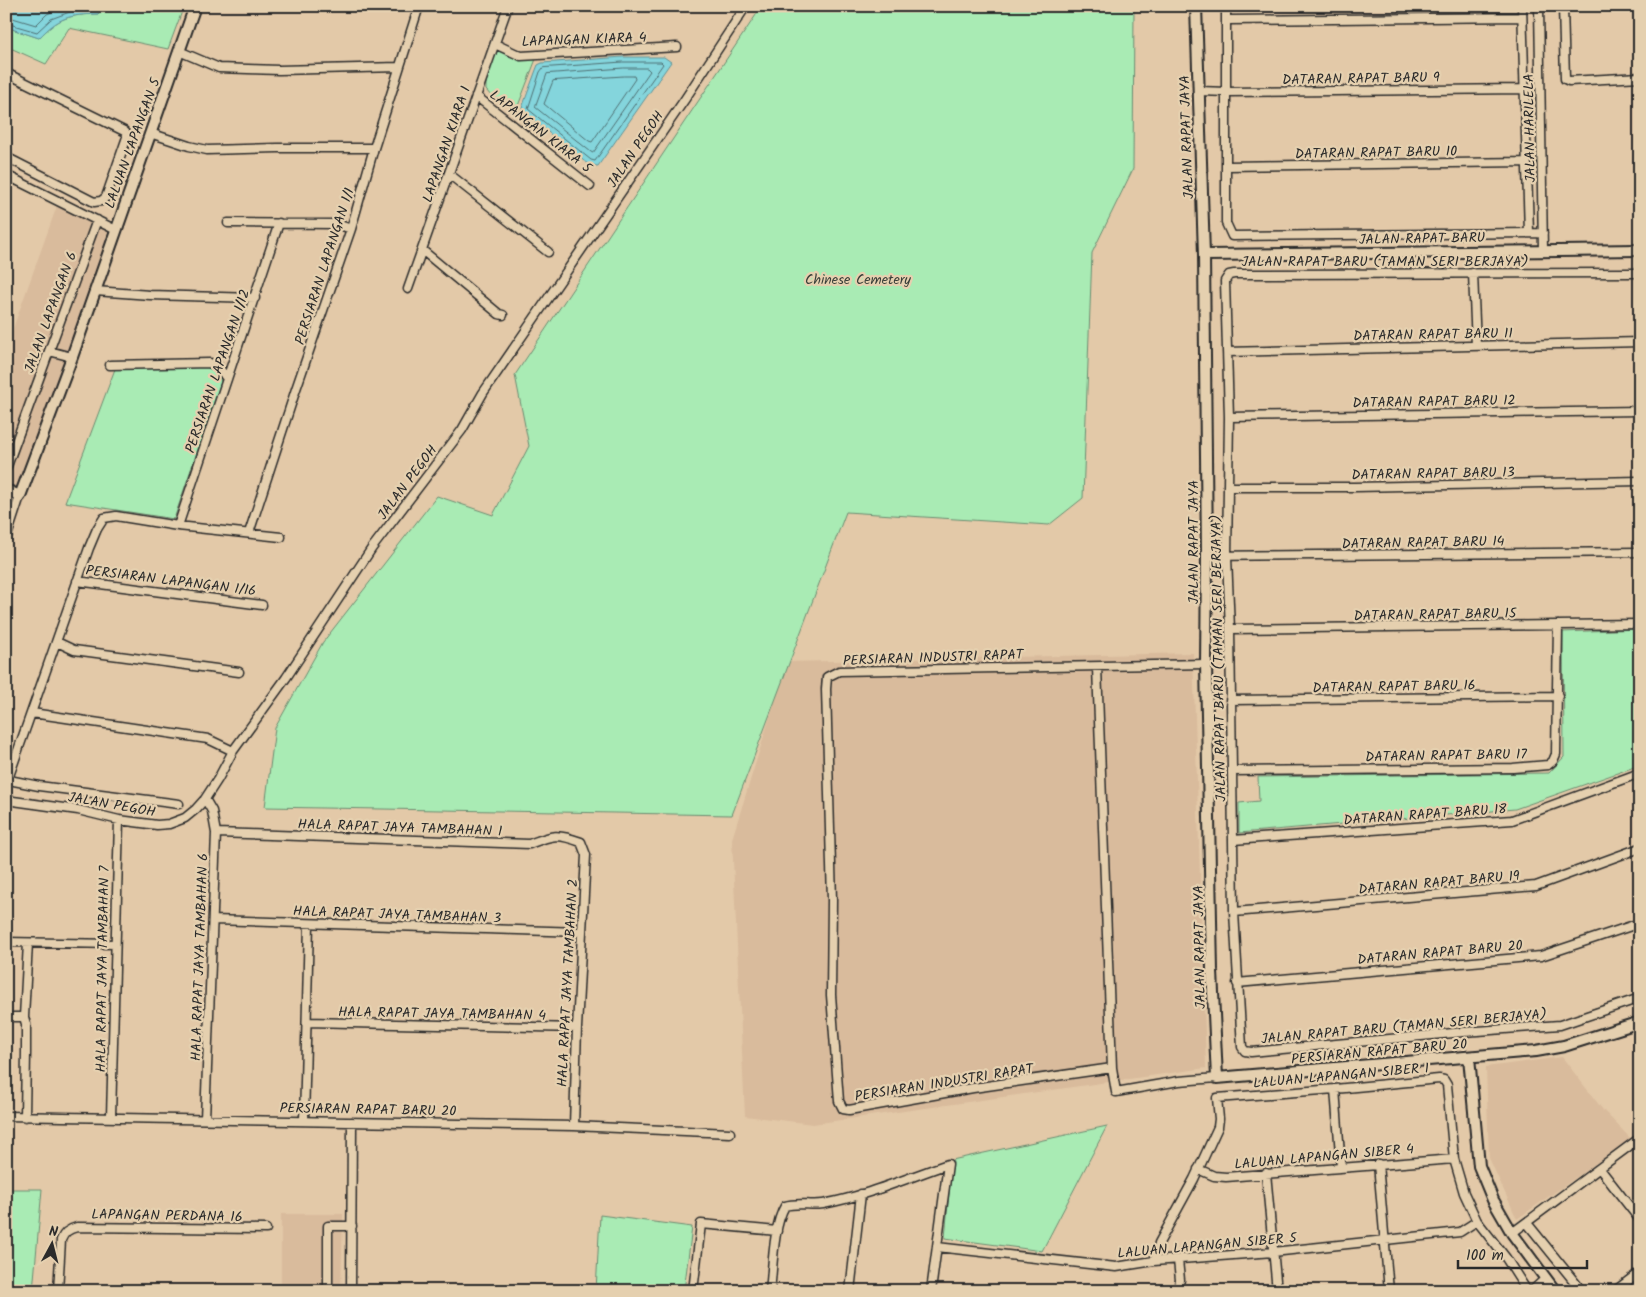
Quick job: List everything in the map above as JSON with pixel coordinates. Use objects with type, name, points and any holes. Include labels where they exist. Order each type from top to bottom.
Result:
[{"type":"street","name":"LALUAN LAPANGAN 5","points":[[6,175],[116,230],[195,6]]},
{"type":"street","name":"PERSIARAN LAPANGAN 1/1","points":[[249,533],[351,229],[374,148],[419,6]]},
{"type":"street","name":"LAPANGAN KIARA 1","points":[[408,289],[508,6]]},
{"type":"street","name":"JALAN PEGOH","points":[[6,800],[78,810],[118,820],[157,825],[169,824],[185,818],[205,799],[233,751],[286,678],[372,548],[462,430],[483,393],[746,6]]},
{"type":"street","name":"JALAN RAPAT JAYA","points":[[1196,6],[1204,255],[1207,556],[1206,664],[1212,971],[1217,1078]]},
{"type":"street","points":[[1226,6],[1228,20],[1227,166]]},
{"type":"street","points":[[1522,6],[1528,233]]},
{"type":"street","name":"JALAN HARILELA","points":[[1539,6],[1543,250]]},
{"type":"street","points":[[1563,6],[1564,80],[1640,77]]},
{"type":"street","points":[[1228,20],[1522,17]]},
{"type":"street","name":"LAPANGAN KIARA 4","points":[[494,44],[521,56],[677,47]]},
{"type":"street","points":[[179,52],[219,68],[279,70],[399,67]]},
{"type":"street","points":[[6,73],[124,130],[127,134],[106,197],[100,201],[94,202],[6,157]]},
{"type":"street","name":"DATARAN RAPAT BARU 9","points":[[1199,91],[1524,89]]},
{"type":"street","name":"LAPANGAN KIARA 5","points":[[476,96],[590,186]]},
{"type":"street","points":[[150,133],[189,146],[208,150],[374,148]]},
{"type":"street","name":"DATARAN RAPAT BARU 10","points":[[1227,166],[1526,162]]},
{"type":"street","name":"JALAN RAPAT BARU","points":[[1227,166],[1226,224],[1232,236],[1543,233]]},
{"type":"street","points":[[449,174],[548,252]]},
{"type":"street","name":"JALAN LAPANGAN 6","points":[[6,469],[97,220]]},
{"type":"street","points":[[228,223],[337,224],[351,229]]},
{"type":"street","name":"PERSIARAN LAPANGAN 1/12","points":[[178,526],[279,224]]},
{"type":"street","points":[[6,539],[10,514],[20,496],[72,357],[116,230]]},
{"type":"street","points":[[422,250],[502,315]]},
{"type":"street","name":"JALAN RAPAT BARU","points":[[1204,255],[1640,250]]},
{"type":"street","name":"JALAN RAPAT BARU (TAMAN SERI BERJAYA)","points":[[1640,273],[1229,275],[1225,281],[1229,416],[1227,557],[1230,629],[1234,912],[1242,1047],[1245,1051],[1251,1052],[1560,1025],[1640,998]]},
{"type":"street","points":[[1474,274],[1476,346]]},
{"type":"street","points":[[95,291],[150,295],[255,298]]},
{"type":"street","name":"DATARAN RAPAT BARU 11","points":[[1227,352],[1640,342]]},
{"type":"street","points":[[49,351],[72,357]]},
{"type":"street","points":[[110,365],[210,363],[218,366],[227,379]]},
{"type":"street","name":"DATARAN RAPAT BARU 12","points":[[1229,416],[1640,411]]},
{"type":"street","name":"DATARAN RAPAT BARU 13","points":[[1228,488],[1640,481]]},
{"type":"street","points":[[6,490],[20,496]]},
{"type":"street","points":[[179,804],[39,786],[9,780],[77,581],[97,529],[104,518],[116,516],[178,526],[281,537]]},
{"type":"street","name":"DATARAN RAPAT BARU 14","points":[[1207,556],[1640,552]]},
{"type":"street","name":"PERSIARAN LAPANGAN 1/16","points":[[77,581],[262,605]]},
{"type":"street","name":"DATARAN RAPAT BARU 15","points":[[1230,629],[1640,624]]},
{"type":"street","name":"DATARAN RAPAT BARU 17","points":[[1232,771],[1513,768],[1548,765],[1556,754],[1558,625]]},
{"type":"street","points":[[57,642],[74,650],[239,672]]},
{"type":"street","name":"PERSIARAN INDUSTRI RAPAT","points":[[1112,1068],[973,1088],[849,1110],[843,1109],[839,1101],[831,995],[832,900],[827,677],[839,671],[1206,664]]},
{"type":"street","points":[[1097,667],[1112,1068]]},
{"type":"street","name":"DATARAN RAPAT BARU 16","points":[[1230,700],[1558,696]]},
{"type":"street","points":[[32,713],[208,739],[233,751]]},
{"type":"street","name":"DATARAN RAPAT BARU 18","points":[[1233,840],[1512,820],[1640,773]]},
{"type":"street","name":"HALA RAPAT JAYA TAMBAHAN 6","points":[[205,799],[212,811],[216,833],[206,1119]]},
{"type":"street","name":"HALA RAPAT JAYA TAMBAHAN 7","points":[[111,1117],[118,820]]},
{"type":"street","name":"HALA RAPAT JAYA TAMBAHAN 1","points":[[216,833],[529,844],[552,835],[565,836],[581,842]]},
{"type":"street","name":"HALA RAPAT JAYA TAMBAHAN 2","points":[[574,1126],[581,932],[586,855],[581,842]]},
{"type":"street","name":"DATARAN RAPAT BARU 19","points":[[1234,912],[1536,886],[1640,848]]},
{"type":"street","name":"HALA RAPAT JAYA TAMBAHAN 3","points":[[213,920],[581,932]]},
{"type":"street","name":"DATARAN RAPAT BARU 20","points":[[1237,983],[1541,956],[1640,923]]},
{"type":"street","points":[[304,1121],[309,924]]},
{"type":"street","points":[[6,942],[115,944]]},
{"type":"street","points":[[25,1117],[26,1024],[24,1017],[28,943]]},
{"type":"street","points":[[6,1017],[24,1017]]},
{"type":"street","name":"HALA RAPAT JAYA TAMBAHAN 4","points":[[307,1022],[577,1028]]},
{"type":"street","name":"PERSIARAN RAPAT BARU 20","points":[[1112,1068],[1116,1092],[1179,1081],[1536,1051],[1564,1046],[1640,1022]]},
{"type":"street","points":[[1469,1057],[1479,1166],[1493,1200],[1512,1233],[1555,1291]]},
{"type":"street","name":"LALUAN LAPANGAN SIBER 1","points":[[1198,1169],[1218,1127],[1217,1098],[1335,1089],[1439,1078],[1444,1080],[1446,1085],[1454,1159],[1464,1193],[1477,1221],[1506,1258],[1527,1291]]},
{"type":"street","points":[[1335,1089],[1341,1167]]},
{"type":"street","name":"PERSIARAN RAPAT BARU 20","points":[[6,1116],[574,1126],[730,1133]]},
{"type":"street","points":[[351,1291],[352,1122]]},
{"type":"street","points":[[1512,1233],[1640,1138]]},
{"type":"street","name":"LALUAN LAPANGAN SIBER 4","points":[[1198,1169],[1214,1176],[1226,1177],[1454,1159]]},
{"type":"street","points":[[770,1291],[777,1231],[781,1213],[785,1206],[790,1204],[822,1204],[861,1194],[948,1164],[931,1291]]},
{"type":"street","points":[[1378,1164],[1389,1291]]},
{"type":"street","points":[[1154,1262],[1159,1243],[1198,1169]]},
{"type":"street","points":[[1600,1169],[1640,1220]]},
{"type":"street","points":[[1266,1173],[1277,1291]]},
{"type":"street","points":[[850,1291],[861,1194]]},
{"type":"street","name":"LALUAN LAPANGAN SIBER 5","points":[[937,1247],[1116,1267],[1460,1232],[1477,1221]]},
{"type":"street","points":[[1527,1223],[1582,1291]]},
{"type":"street","points":[[693,1291],[701,1224],[777,1231]]},
{"type":"street","points":[[328,1291],[328,1226],[352,1226]]},
{"type":"street","name":"LAPANGAN PERDANA 16","points":[[58,1291],[61,1240],[67,1230],[77,1227],[266,1230]]},
{"type":"street","points":[[1177,1291],[1180,1280],[1178,1260]]},
{"type":"street","points":[[1615,1291],[1640,1272]]},
{"type":"street","points":[[1532,1291],[1546,1278]]},
{"type":"shaded area","points":[[58,203],[115,229],[6,558],[6,348]]},
{"type":"shaded area","points":[[1193,653],[1206,1068],[813,1124],[745,1116],[732,839],[787,662]]},
{"type":"shaded area","points":[[1562,1057],[1603,1110],[1631,1139],[1517,1219],[1489,1158],[1486,1067]]},
{"type":"shaded area","points":[[281,1214],[343,1214],[341,1291],[281,1291]]},
{"type":"green space","points":[[104,6],[184,6],[168,49],[69,28],[46,64],[6,46],[6,27],[39,38],[65,18],[98,14]]},
{"type":"green space","name":"Chinese Cemetery","points":[[762,6],[1134,6],[1133,169],[1092,253],[1083,498],[1049,525],[846,512],[732,815],[265,807],[275,728],[323,642],[437,496],[493,515],[529,446],[515,375]]},
{"type":"green space","points":[[496,50],[519,59],[536,59],[516,111],[503,101],[492,97],[486,90],[486,83]]},
{"type":"green space","points":[[206,367],[218,373],[221,382],[174,519],[65,502],[115,369]]},
{"type":"green space","points":[[1640,629],[1640,765],[1515,809],[1239,833],[1239,803],[1259,801],[1258,777],[1549,773],[1564,757],[1563,632]]},
{"type":"green space","points":[[1107,1126],[1042,1251],[945,1238],[952,1160]]},
{"type":"green space","points":[[6,1189],[42,1189],[33,1291],[6,1291]]},
{"type":"green space","points":[[600,1215],[692,1227],[684,1291],[596,1291]]},
{"type":"water","points":[[6,6],[104,6],[98,14],[65,18],[39,38],[6,27]]},
{"type":"water","points":[[623,57],[664,57],[671,62],[598,166],[589,165],[523,112],[522,108],[538,65],[542,63]]}]
